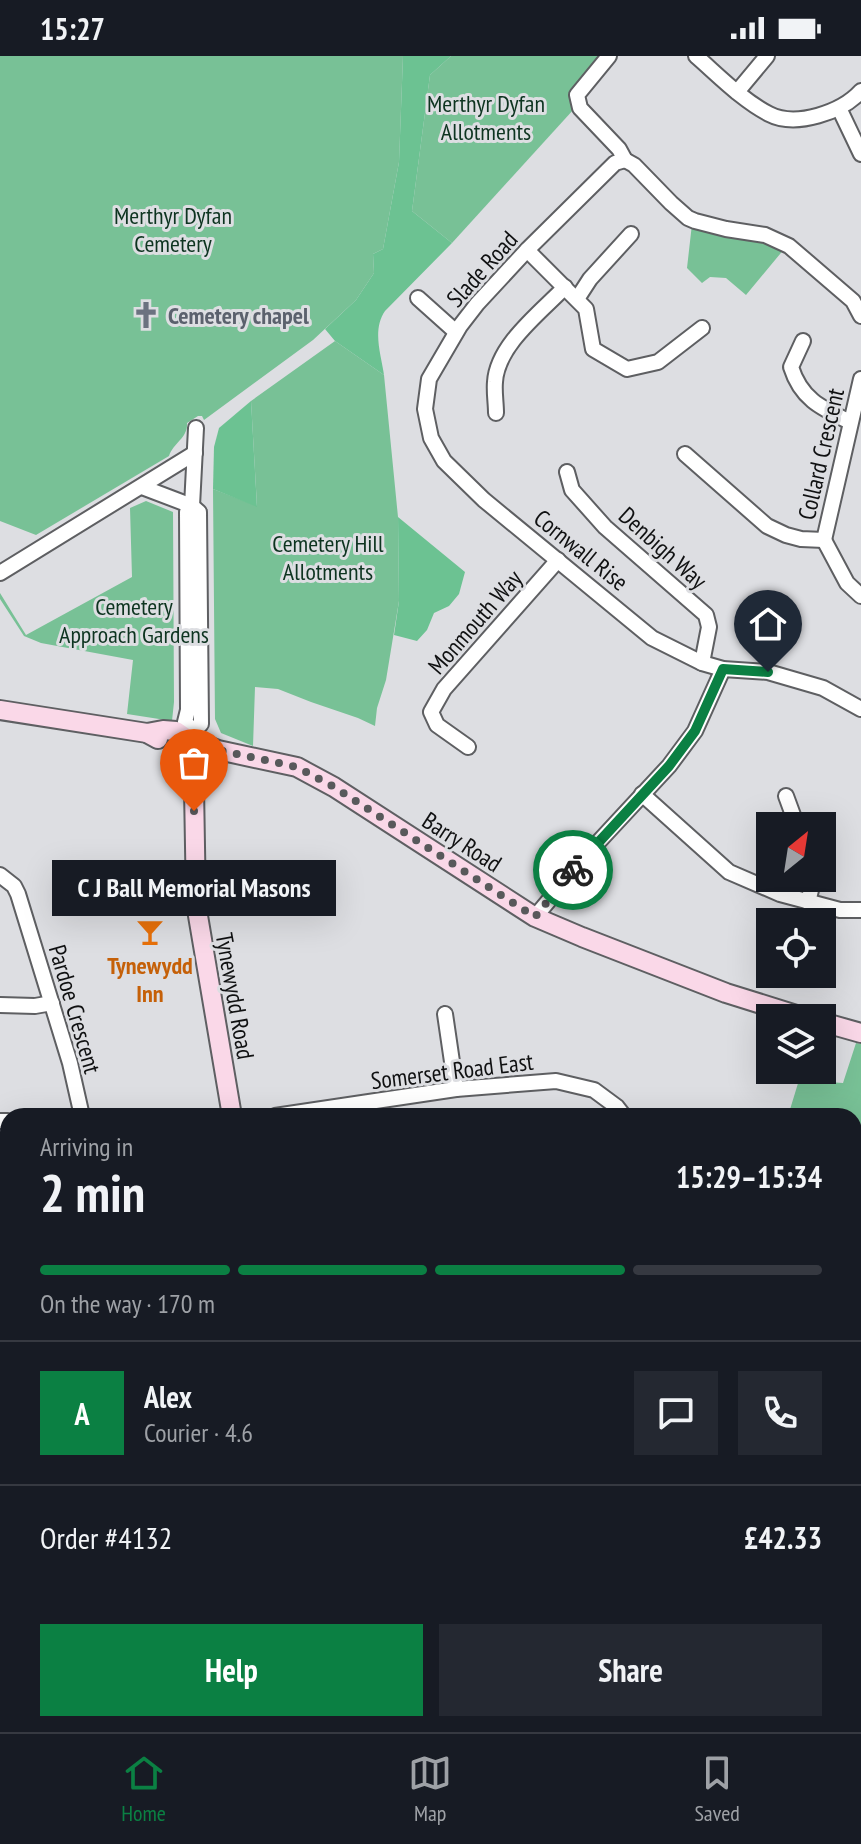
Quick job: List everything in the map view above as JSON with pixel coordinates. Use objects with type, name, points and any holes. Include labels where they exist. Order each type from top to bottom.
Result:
[{"type":"street","points":[[609,56],[577,95],[580,108],[619,149],[625,160],[695,221],[765,235],[789,246],[853,301],[861,316]]},
{"type":"street","points":[[696,56],[737,92],[772,116],[793,119],[818,116],[846,105],[861,91]]},
{"type":"street","points":[[737,92],[767,56]]},
{"type":"street","points":[[839,108],[861,154]]},
{"type":"street","name":"Slade Road","points":[[431,438],[425,409],[429,379],[456,332],[477,304],[527,250],[615,163],[625,160]]},
{"type":"street","points":[[577,299],[590,279],[631,234]]},
{"type":"street","points":[[527,250],[586,309],[593,349],[627,369],[658,362],[702,328]]},
{"type":"street","points":[[496,413],[495,379],[502,356],[517,335],[565,287]]},
{"type":"street","points":[[418,298],[456,332]]},
{"type":"street","points":[[803,341],[791,367],[796,384],[816,405],[850,422]]},
{"type":"street","name":"Collard Crescent","points":[[824,540],[861,379]]},
{"type":"street","points":[[193,740],[185,722],[188,710],[187,512],[192,506],[196,428]]},
{"type":"street","name":"Cornwall Rise","points":[[431,438],[444,461],[484,500],[652,638],[702,663],[723,669],[768,672],[823,688],[861,709]]},
{"type":"street","points":[[0,573],[195,453]]},
{"type":"street","points":[[685,454],[767,526],[801,539],[824,540],[847,583],[861,596]]},
{"type":"street","name":"Denbigh Way","points":[[567,472],[572,490],[605,527],[706,615],[709,627],[702,663]]},
{"type":"street","points":[[142,487],[192,506]]},
{"type":"street","name":"Monmouth Way","points":[[468,747],[437,725],[431,712],[444,689],[558,560]]},
{"type":"street","points":[[535,917],[576,867],[669,766],[695,731],[723,669]]},
{"type":"street","name":"Barry Road","points":[[0,710],[147,733],[176,731],[218,750],[305,770],[535,917],[761,1004]]},
{"type":"street","name":"Tynewydd Road","points":[[193,740],[189,757],[194,788],[196,904],[231,1108]]},
{"type":"street","points":[[642,794],[729,872],[780,894],[840,910],[861,910]]},
{"type":"street","points":[[786,796],[792,812]]},
{"type":"street","name":"Pardoe Crescent","points":[[0,875],[14,886],[18,894],[70,1063],[80,1108]]},
{"type":"street","points":[[808,902],[810,892]]},
{"type":"street","points":[[0,1005],[52,1003]]},
{"type":"street","points":[[445,1014],[456,1089]]},
{"type":"street","points":[[836,1026],[861,1033]]},
{"type":"street","name":"Somerset Road East","points":[[329,1108],[456,1089],[556,1081],[594,1090],[618,1108]]},
{"type":"green space","name":"Merthyr Dyfan Cemetery","points":[[0,56],[403,56],[399,162],[383,249],[373,254],[374,273],[356,300],[313,340],[204,420],[198,416],[187,423],[185,433],[169,456],[36,535],[0,521]]},
{"type":"green space","points":[[403,56],[451,56],[430,75],[412,211],[452,243],[381,318],[378,342],[384,375],[335,341],[325,329],[356,300],[374,273],[373,254],[383,249],[399,162]]},
{"type":"green space","name":"Merthyr Dyfan Allotments","points":[[451,56],[601,56],[574,109],[452,243],[412,211],[430,75]]},
{"type":"green space","points":[[692,224],[785,248],[746,295],[726,278],[710,277],[702,283],[687,268]]},
{"type":"green space","name":"Cemetery Hill Allotments","points":[[335,341],[384,375],[398,517],[399,601],[386,680],[375,726],[278,689],[255,687],[253,746],[221,733],[215,719],[213,489],[257,506],[251,401]]},
{"type":"green space","points":[[251,401],[257,507],[213,489],[214,447],[219,428]]},
{"type":"green space","name":"Cemetery Approach Gardens","points":[[146,501],[173,512],[172,721],[127,714],[133,660],[41,643],[24,636],[0,599],[0,593],[26,635],[132,577],[130,508]]},
{"type":"green space","points":[[398,517],[465,572],[459,594],[449,606],[434,613],[427,630],[417,641],[394,635],[399,601]]},
{"type":"green space","points":[[856,1043],[861,1044],[861,1108],[790,1108],[798,1084],[843,1083]]},
{"type":"way so far","points":[[194,811],[189,757],[196,750],[197,741],[218,750],[305,770],[535,917],[573,870]]},
{"type":"place","name":"Cemetery chapel","points":[[146,315]]},
{"type":"place","name":"C J Ball Memorial Masons","points":[[194,811]]},
{"type":"place","name":"Tynewydd Inn","points":[[150,932]]},
{"type":"route","points":[[573,870],[669,766],[695,731],[723,669],[768,672]]}]
